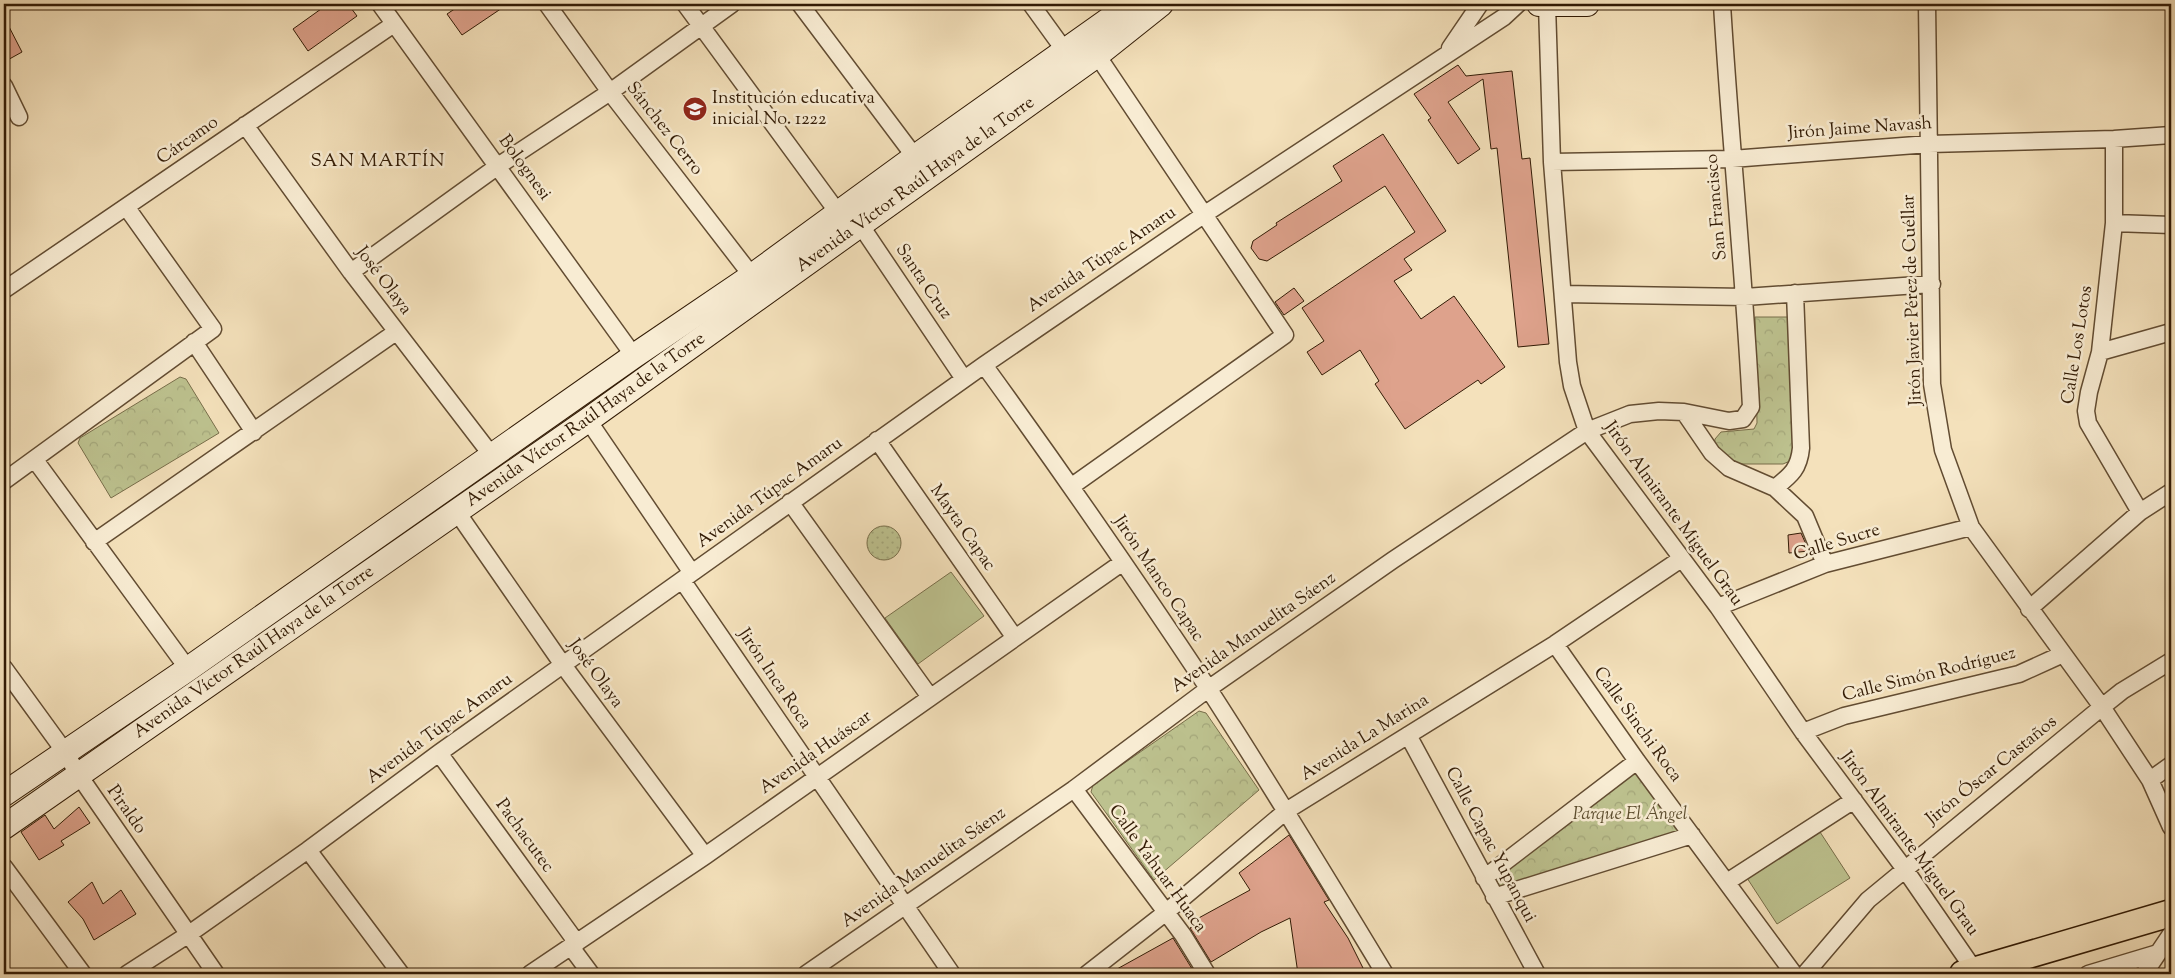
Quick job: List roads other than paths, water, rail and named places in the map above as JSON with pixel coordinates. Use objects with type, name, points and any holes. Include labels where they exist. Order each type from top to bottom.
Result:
[{"type":"main road","name":"Avenida Víctor Raúl Haya de la Torre","points":[[4,827],[588,420],[849,216],[914,157],[1131,4]]},
{"type":"main road","name":"Avenida Víctor Raúl Haya de la Torre","points":[[4,794],[188,670],[634,356],[752,276],[849,216],[1097,55],[1161,4]]},
{"type":"main road","points":[[1543,4],[1587,4]]},
{"type":"main road","points":[[1969,973],[2171,913]]},
{"type":"street","name":"Bolognesi","points":[[380,4],[634,356]]},
{"type":"street","name":"Sánchez Cerro","points":[[547,4],[610,92],[752,276]]},
{"type":"street","name":"Santa Cruz","points":[[685,4],[849,216],[964,379]]},
{"type":"street","points":[[351,272],[498,166],[610,92],[732,4]]},
{"type":"street","points":[[800,4],[914,157]]},
{"type":"street","points":[[1031,4],[1065,50]]},
{"type":"street","name":"Avenida Túpac Amaru","points":[[1444,56],[1480,4]]},
{"type":"street","name":"Avenida Túpac Amaru","points":[[127,974],[189,934],[308,850],[439,753],[984,365],[1205,214],[1504,17],[1518,4]]},
{"type":"street","name":"Jirón Almirante Miguel Grau","points":[[1543,4],[1552,162],[1572,386],[1588,431],[1718,607],[1803,732],[1904,868],[1969,973]]},
{"type":"street","name":"San Francisco","points":[[1722,4],[1732,159],[1745,297],[1751,407]]},
{"type":"street","name":"Jirón Javier Pérez de Cuéllar","points":[[1927,4],[1932,384],[1943,450],[1971,527],[2102,707],[2150,780],[2171,827]]},
{"type":"street","name":"Cárcamo","points":[[4,290],[127,208],[394,24]]},
{"type":"street","points":[[1072,486],[1285,334],[1097,55]]},
{"type":"street","points":[[4,86],[20,117]]},
{"type":"street","name":"José Olaya","points":[[245,125],[351,272],[493,457]]},
{"type":"street","name":"Jirón Jaime Navash","points":[[1552,162],[1732,159],[1929,144],[2114,139],[2171,135]]},
{"type":"street","name":"Calle Los Lotos","points":[[2114,139],[2114,224],[2100,352],[2086,410],[2088,423],[2140,512]]},
{"type":"street","points":[[4,481],[212,329],[127,208]]},
{"type":"street","points":[[2114,224],[2171,225]]},
{"type":"street","points":[[1563,294],[1745,297],[1932,284]]},
{"type":"street","points":[[1775,488],[1800,463],[1795,293]]},
{"type":"street","points":[[94,542],[396,332]]},
{"type":"street","points":[[2100,352],[2171,332]]},
{"type":"street","points":[[194,342],[254,432]]},
{"type":"street","name":"Jirón Manco Capac","points":[[984,365],[1072,486],[1208,689],[1286,811],[1385,974]]},
{"type":"street","name":"Avenida Manuelita Sáenz","points":[[806,974],[1074,789],[1208,689],[1393,560],[1588,431],[1630,414],[1659,411],[1684,412],[1729,421],[1743,419],[1751,407]]},
{"type":"street","points":[[1684,412],[1712,453],[1729,468],[1775,488],[1805,516],[1825,564]]},
{"type":"street","name":"Jirón Inca Roca","points":[[588,420],[816,777],[952,974]]},
{"type":"street","name":"Mayta Capac","points":[[877,440],[1015,638]]},
{"type":"street","points":[[35,460],[188,670]]},
{"type":"street","points":[[2029,609],[2140,512],[2171,492]]},
{"type":"street","points":[[790,502],[930,697]]},
{"type":"street","name":"José Olaya","points":[[457,512],[563,665],[705,856]]},
{"type":"street","name":"Calle Sucre","points":[[1718,607],[1825,564],[1971,527]]},
{"type":"street","name":"Avenida La Marina","points":[[1087,974],[1165,913],[1286,811],[1555,644],[1681,559]]},
{"type":"street","name":"Avenida Huáscar","points":[[530,974],[705,856],[1123,562]]},
{"type":"street","name":"Calle Sinchi Roca","points":[[1555,644],[1637,761],[1794,974]]},
{"type":"street","name":"Calle Simón Rodríguez","points":[[1803,732],[1844,716],[2019,674],[2064,654]]},
{"type":"street","name":"Jirón Óscar Castaños","points":[[1805,974],[1868,900],[1904,868],[2122,691],[2171,660]]},
{"type":"street","name":"Piraldo","points":[[4,668],[216,974]]},
{"type":"street","name":"Calle Capac Yupanqui","points":[[1408,735],[1537,974]]},
{"type":"street","name":"Pachacutec","points":[[439,753],[574,945],[591,974]]},
{"type":"street","points":[[1484,878],[1637,761]]},
{"type":"street","points":[[2150,780],[2171,765]]},
{"type":"street","name":"Calle Yahuar Huaca","points":[[1074,789],[1183,935],[1207,974]]},
{"type":"street","points":[[1727,882],[1854,800]]},
{"type":"street","points":[[1494,897],[1692,835]]},
{"type":"street","points":[[308,850],[401,974]]},
{"type":"street","points":[[4,867],[83,974]]},
{"type":"street","points":[[2144,974],[2171,934]]},
{"type":"street","points":[[2088,974],[2158,953]]},
{"type":"place","name":"Institución educativa inicial No. 1222","points":[[695,109]]},
{"type":"district","name":"SAN MARTÍN","points":[[378,161]]},
{"type":"park label","name":"Parque El Ángel","points":[[1630,815]]}]
